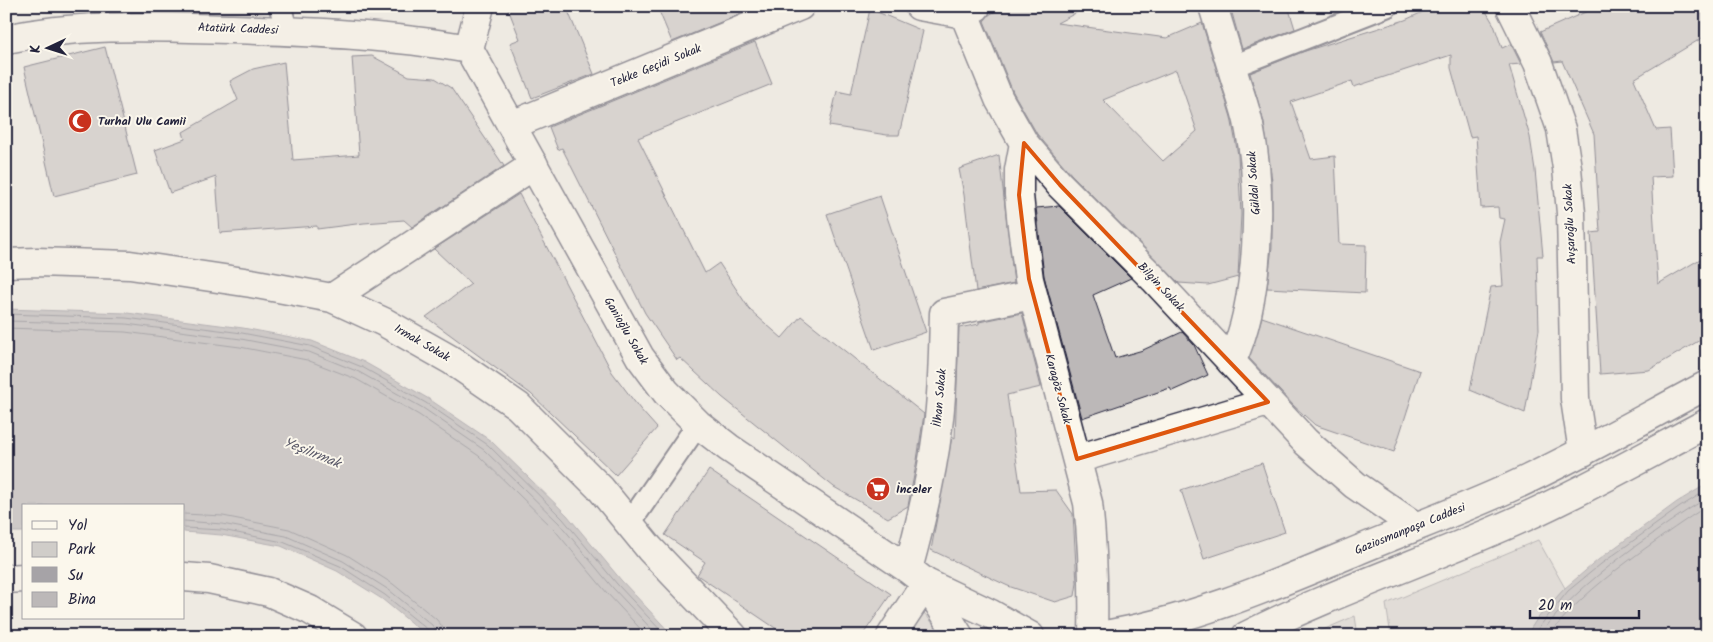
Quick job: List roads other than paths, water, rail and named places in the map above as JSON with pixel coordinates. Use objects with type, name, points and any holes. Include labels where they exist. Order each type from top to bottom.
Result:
[{"type":"street","points":[[469,50],[480,6]]},
{"type":"street","name":"Tekke Geçidi Sokak","points":[[512,125],[800,6]]},
{"type":"street","points":[[919,6],[967,9]]},
{"type":"street","name":"Güldal Sokak","points":[[1213,6],[1250,129],[1258,212],[1254,265],[1248,306],[1240,343],[1231,362]]},
{"type":"street","name":"Avşaroğlu Sokak","points":[[1510,6],[1538,63],[1561,129],[1571,213],[1575,399],[1583,452]]},
{"type":"street","name":"Bilgin Sokak","points":[[967,9],[999,99],[1024,142],[1060,185],[1154,279],[1306,442],[1355,485],[1416,526]]},
{"type":"street","name":"Atatürk Caddesi","points":[[6,39],[73,29],[284,19],[469,50]]},
{"type":"street","name":"Ganioğlu Sokak","points":[[469,50],[640,357],[666,392],[698,424],[729,448],[917,576],[1030,636]]},
{"type":"street","name":"Karagöz Sokak","points":[[1024,142],[1019,195],[1023,235],[1032,295],[1088,503],[1092,539],[1093,636]]},
{"type":"street","points":[[332,298],[534,165]]},
{"type":"street","name":"Irmak Sokak","points":[[6,263],[36,262],[130,266],[251,282],[332,298],[384,322],[451,360],[518,406],[602,489],[650,549],[732,636]]},
{"type":"street","name":"İlhan Sokak","points":[[917,576],[938,426],[943,370],[944,312],[1032,295]]},
{"type":"street","name":"Gaziosmanpaşa Caddesi","points":[[1098,636],[1128,631],[1188,616],[1310,570],[1508,489],[1583,452],[1707,385]]},
{"type":"street","points":[[1077,459],[1268,402]]},
{"type":"street","points":[[1246,636],[1322,600],[1524,517],[1599,481],[1707,423]]},
{"type":"street","points":[[892,636],[915,602],[917,576]]},
{"type":"street","name":"Ganioğlu Sokak","points":[[917,576],[959,636]]},
{"type":"street","points":[[185,577],[209,579],[269,592],[310,610],[353,636]]},
{"type":"street","points":[[6,578],[22,578]]},
{"type":"lane","points":[[1232,67],[1387,6]]},
{"type":"lane","points":[[629,524],[698,424]]},
{"type":"water","name":"Yeşilırmak","points":[[6,309],[127,313],[243,328],[312,341],[364,362],[429,399],[491,441],[567,515],[621,580],[673,636],[427,636],[382,599],[337,571],[281,546],[221,535],[185,532],[185,504],[22,504],[22,532],[6,532]]},
{"type":"water","points":[[1707,484],[1707,636],[1526,636],[1537,619],[1565,588],[1598,560],[1677,502]]},
{"type":"place","name":"Turhal Ulu Camii","points":[[80,121]]},
{"type":"place","name":"İnceler","points":[[878,489]]}]
